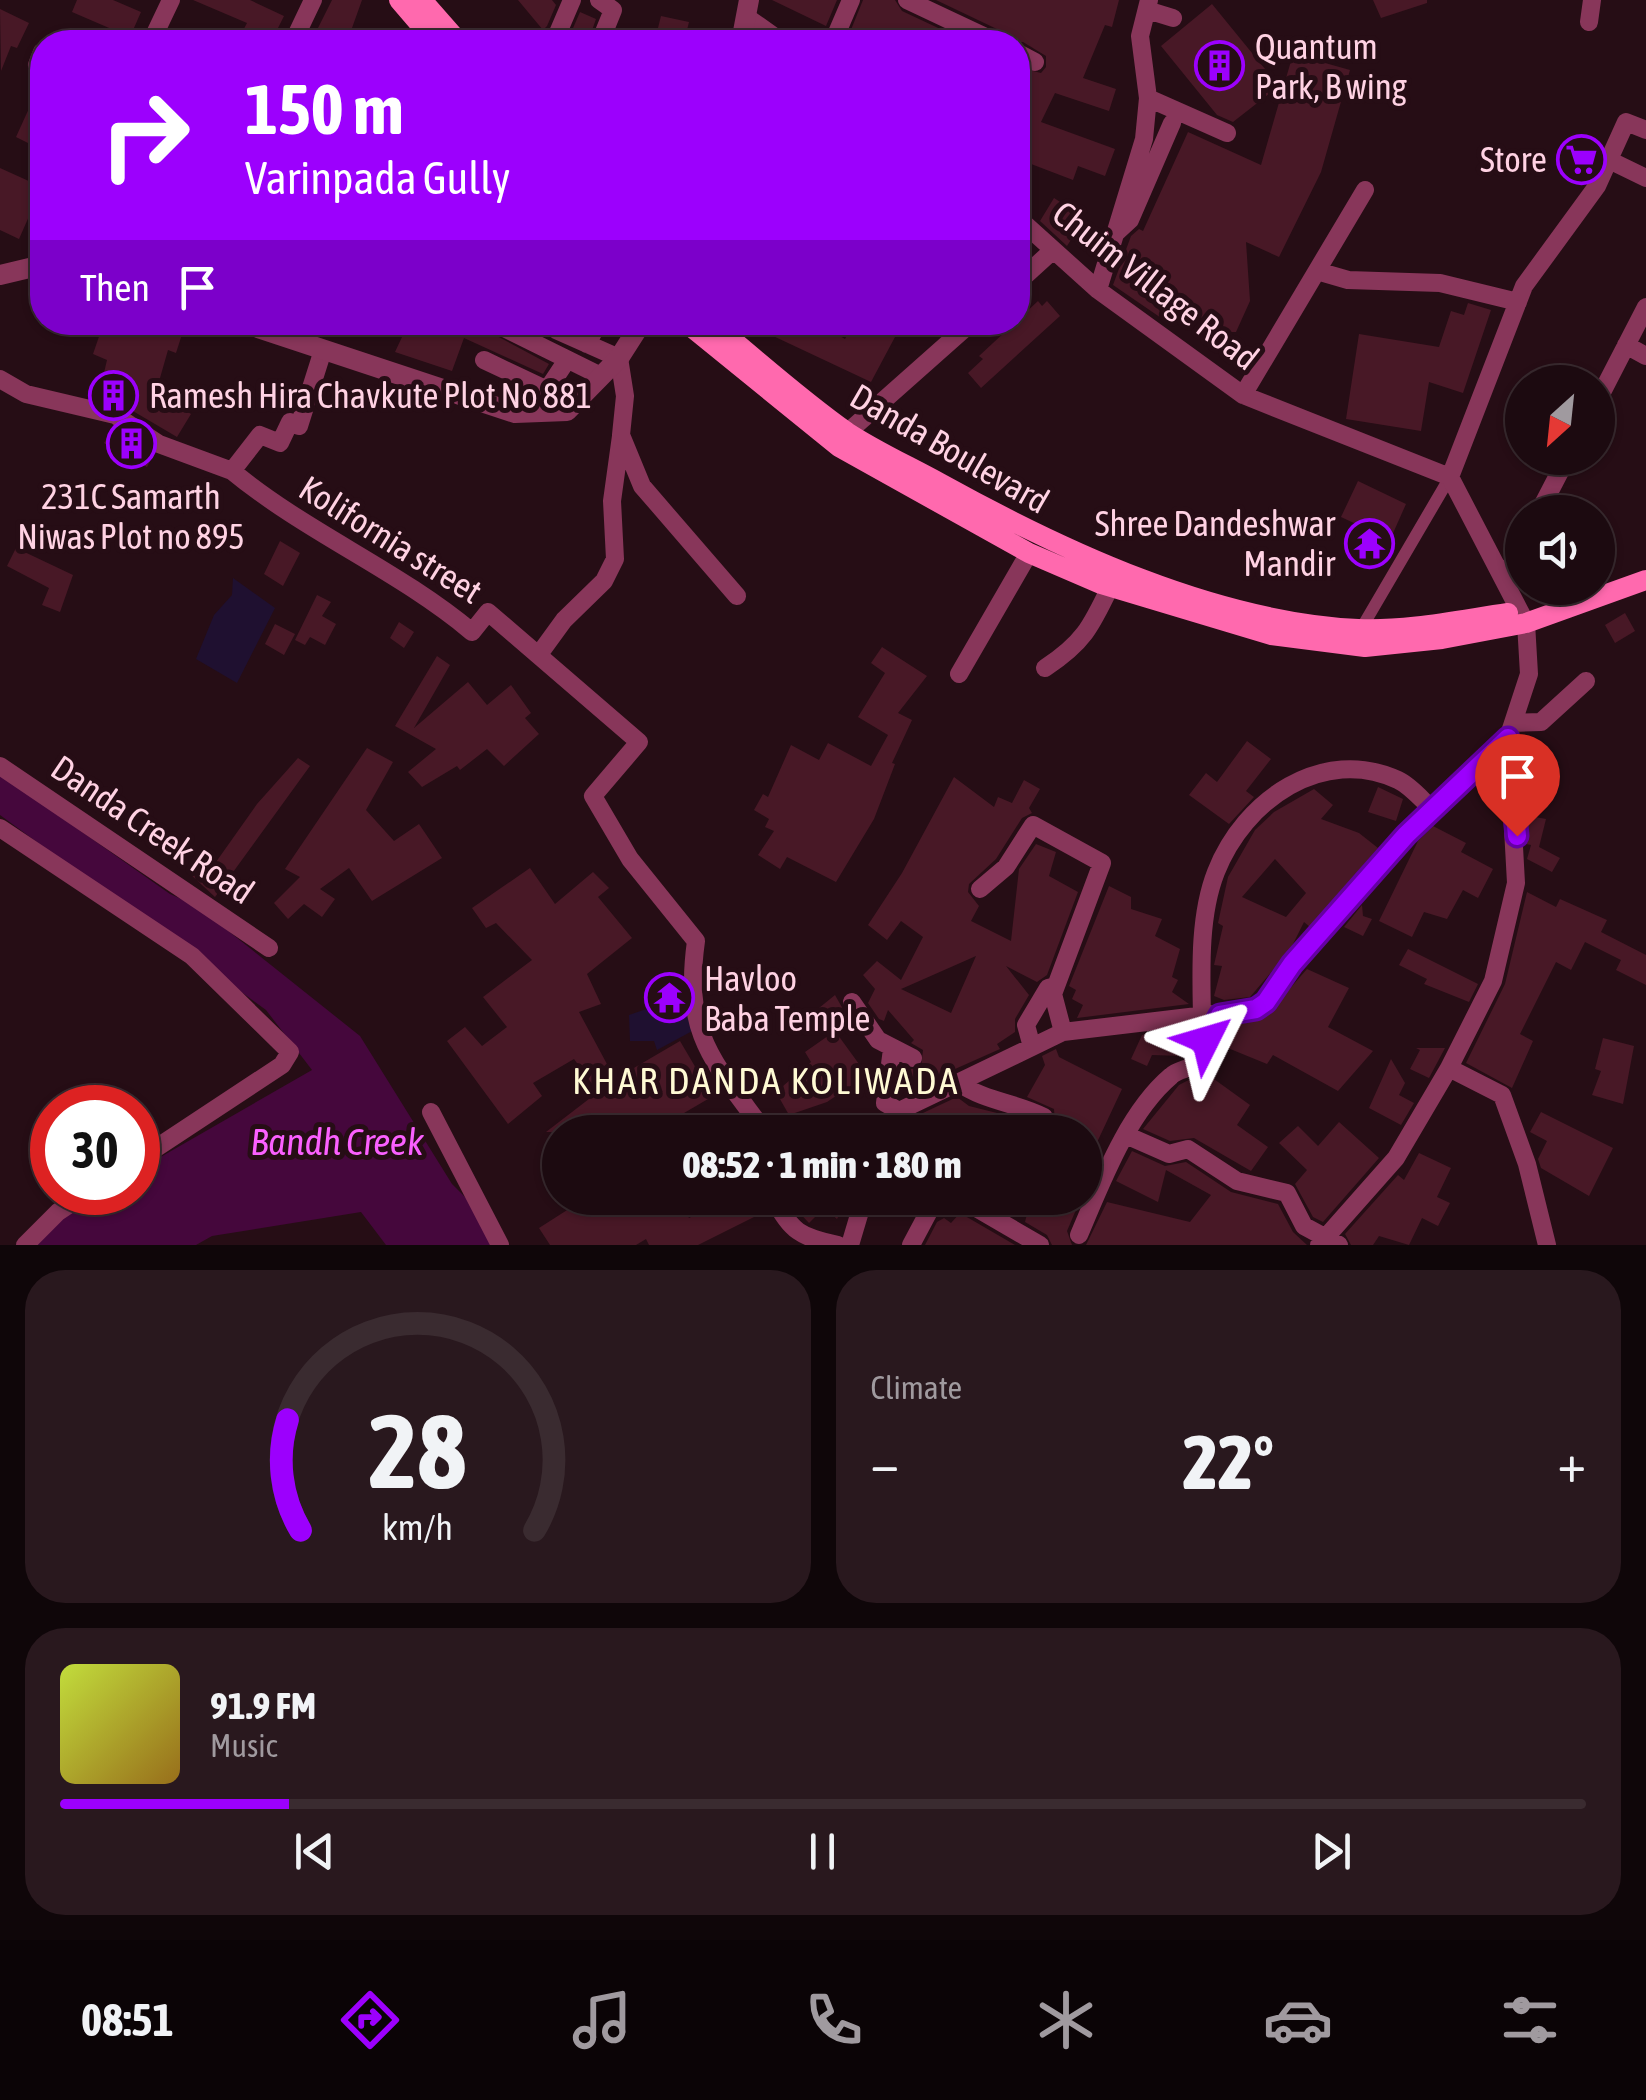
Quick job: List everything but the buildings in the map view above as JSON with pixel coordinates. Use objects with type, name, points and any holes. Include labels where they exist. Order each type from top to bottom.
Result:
[{"type":"main road","points":[[399,0],[427,30]]},
{"type":"main road","points":[[422,0],[430,30]]},
{"type":"main road","points":[[712,335],[844,440],[1110,587],[1162,592],[1274,627],[1365,647],[1442,639],[1646,580]]},
{"type":"main road","name":"Danda Boulevard","points":[[1034,545],[1095,562],[1162,592]]},
{"type":"main road","points":[[1615,578],[1646,567]]},
{"type":"main road","points":[[1274,627],[1361,629],[1524,617],[1551,605]]},
{"type":"street","points":[[157,30],[171,0]]},
{"type":"street","points":[[299,30],[313,0]]},
{"type":"street","points":[[559,30],[572,0]]},
{"type":"street","points":[[599,0],[610,6],[613,14],[606,30]]},
{"type":"street","points":[[838,30],[851,0]]},
{"type":"street","points":[[907,0],[971,30]]},
{"type":"street","points":[[1590,22],[1592,0]]},
{"type":"street","points":[[1098,290],[1144,139],[1148,98],[1140,36],[1148,5],[1173,18]]},
{"type":"street","points":[[748,9],[770,30]]},
{"type":"street","points":[[1030,60],[1035,62]]},
{"type":"street","points":[[1148,98],[1228,133]]},
{"type":"street","points":[[1113,234],[1130,220],[1172,122]]},
{"type":"street","points":[[1361,629],[1450,477],[1524,286],[1597,186],[1626,122],[1646,130]]},
{"type":"street","points":[[1609,160],[1646,178]]},
{"type":"street","points":[[1244,395],[1365,190]]},
{"type":"street","name":"Chuim Village Road","points":[[1030,230],[1098,290],[1244,395],[1450,477]]},
{"type":"street","points":[[1030,271],[1052,252]]},
{"type":"street","points":[[0,275],[30,268]]},
{"type":"street","points":[[1317,271],[1348,280],[1440,283],[1518,302]]},
{"type":"street","points":[[1615,367],[1646,307]]},
{"type":"street","points":[[301,335],[323,350],[515,413],[566,411],[618,358],[633,335]]},
{"type":"street","points":[[518,335],[601,376]]},
{"type":"street","points":[[567,335],[618,358]]},
{"type":"street","points":[[587,344],[592,335]]},
{"type":"street","points":[[844,440],[958,335]]},
{"type":"street","points":[[1626,345],[1646,356]]},
{"type":"street","points":[[0,379],[26,394],[65,406],[104,411],[159,444],[232,471],[260,436],[280,443],[290,422],[299,426],[323,350]]},
{"type":"street","points":[[540,654],[564,620],[604,581],[616,559],[612,501],[626,396],[618,358]]},
{"type":"street","points":[[484,360],[547,390],[568,360]]},
{"type":"street","points":[[621,436],[642,486],[736,596]]},
{"type":"street","name":"Kolifornia street","points":[[232,471],[279,510],[427,594],[472,632],[488,612],[640,742],[593,796],[622,849],[696,941],[691,974],[696,1028],[754,1115]]},
{"type":"street","points":[[1450,477],[1505,578]]},
{"type":"street","points":[[959,674],[1034,545]]},
{"type":"street","points":[[1045,668],[1076,648],[1110,587]]},
{"type":"street","points":[[1128,1136],[1169,1154],[1188,1150],[1237,1181],[1287,1193],[1304,1226],[1327,1243],[1396,1158],[1449,1068],[1492,980],[1516,883],[1511,731],[1528,674],[1524,617],[1518,605]]},
{"type":"street","points":[[897,1115],[1063,1032],[1256,1009],[1432,810],[1511,731],[1541,722],[1586,681]]},
{"type":"street","name":"Danda Creek Road","points":[[0,766],[269,948]]},
{"type":"street","points":[[1079,1235],[1128,1136],[1170,1076],[1192,1066],[1211,1015],[1209,895],[1234,836],[1259,809],[1312,772],[1342,767],[1400,780],[1432,810]]},
{"type":"street","points":[[980,889],[1006,867],[1032,825],[1102,863],[1053,997],[1062,1016],[1063,1032]]},
{"type":"street","points":[[0,828],[192,956],[290,1052],[282,1065],[160,1145]]},
{"type":"street","points":[[1032,1047],[1026,1025],[1048,988],[1056,986]]},
{"type":"street","points":[[852,1002],[878,1040],[912,1058]]},
{"type":"street","points":[[892,1049],[885,1103],[899,1111]]},
{"type":"street","points":[[1449,1068],[1502,1096],[1527,1164],[1547,1245]]},
{"type":"street","points":[[959,1082],[972,1092],[1016,1103],[1040,1115]]},
{"type":"street","points":[[431,1112],[500,1245]]},
{"type":"street","points":[[25,1245],[55,1215]]},
{"type":"street","points":[[783,1215],[789,1226],[805,1238],[838,1245]]},
{"type":"street","points":[[850,1245],[859,1215]]},
{"type":"street","points":[[911,1245],[925,1215]]},
{"type":"street","points":[[989,1215],[1040,1245]]},
{"type":"shaded area","points":[[233,578],[275,608],[237,683],[196,659],[214,615],[232,595]]},
{"type":"shaded area","points":[[693,989],[696,1029],[657,1050],[654,1041],[630,1041],[629,1015],[655,1006],[664,1009]]},
{"type":"water","name":"Bandh Creek","points":[[0,774],[170,894],[197,906],[360,1036],[452,1184],[478,1210],[492,1245],[386,1245],[361,1212],[212,1236],[196,1245],[32,1245],[66,1215],[160,1215],[160,1157],[312,1070],[266,1010],[0,815]]},
{"type":"place","name":"Quantum Park, B wing","points":[[1220,66]]},
{"type":"place","name":"Store","points":[[1582,159]]},
{"type":"place","name":"Ramesh Hira Chavkute Plot No 881","points":[[114,395]]},
{"type":"place","name":"231C Samarth Niwas Plot no 895","points":[[131,444]]},
{"type":"place","name":"Shree Dandeshwar Mandir","points":[[1370,543]]},
{"type":"place","name":"Havloo Baba Temple","points":[[669,998]]},
{"type":"district","name":"KHAR DANDA KOLIWADA","points":[[766,1080]]},
{"type":"route","points":[[1206,1040],[1220,1015],[1256,1009],[1266,1002],[1292,964],[1406,835],[1508,738],[1517,836]]}]
